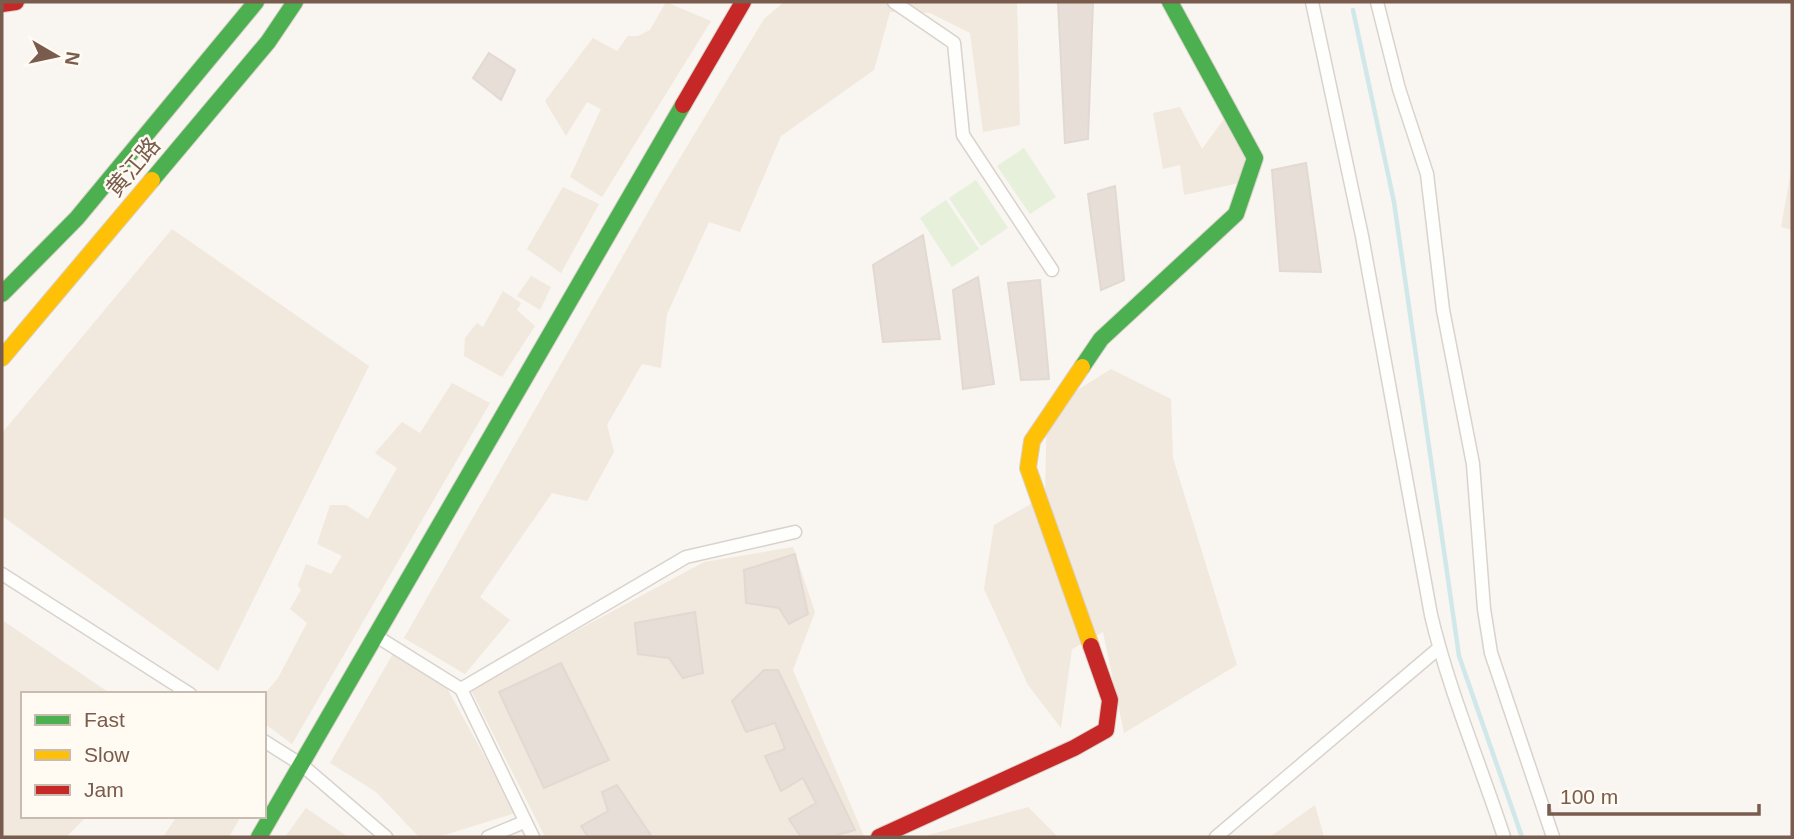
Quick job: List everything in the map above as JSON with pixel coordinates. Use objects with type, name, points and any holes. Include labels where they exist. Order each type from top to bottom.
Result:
[{"type":"street","points":[[2,4],[16,2]]},
{"type":"street","name":"黄江路","points":[[2,294],[77,218],[256,2]]},
{"type":"street","name":"黄江路","points":[[2,358],[268,42],[295,2]]},
{"type":"street","points":[[259,837],[743,2]]},
{"type":"street","points":[[894,2],[954,43],[963,135],[1052,270]]},
{"type":"street","points":[[879,837],[902,824],[1074,748],[1106,730],[1110,700],[1028,468],[1031,441],[1101,338],[1236,214],[1255,158],[1170,2]]},
{"type":"street","points":[[1312,2],[1362,236],[1439,648],[1504,837]]},
{"type":"street","points":[[1377,2],[1399,89],[1426,174],[1443,310],[1474,464],[1484,609],[1492,653],[1553,837]]},
{"type":"street","points":[[461,689],[686,557],[795,532]]},
{"type":"street","points":[[2,574],[187,692]]},
{"type":"street","points":[[376,636],[461,689],[533,837]]},
{"type":"street","points":[[1216,837],[1439,648]]},
{"type":"street","points":[[266,742],[302,765],[386,837]]},
{"type":"street","points":[[488,837],[524,822]]},
{"type":"shaded area","points":[[666,2],[711,21],[602,197],[570,177],[601,109],[587,102],[566,136],[545,101],[593,38],[617,51],[628,36],[638,36],[650,30]]},
{"type":"shaded area","points":[[784,2],[1017,2],[1020,125],[983,132],[970,33],[930,13],[890,12],[874,70],[781,136],[740,232],[709,222],[667,314],[661,368],[642,364],[607,425],[614,452],[587,501],[552,493],[480,597],[510,620],[465,674],[404,638],[663,186],[764,19]]},
{"type":"shaded area","points":[[1180,107],[1202,149],[1224,119],[1246,143],[1248,181],[1184,195],[1180,165],[1163,169],[1153,113]]},
{"type":"shaded area","points":[[1792,166],[1792,230],[1781,227]]},
{"type":"shaded area","points":[[563,187],[599,204],[561,273],[527,249]]},
{"type":"shaded area","points":[[172,229],[369,366],[218,671],[2,516],[2,433]]},
{"type":"shaded area","points":[[531,276],[551,287],[540,310],[517,296]]},
{"type":"shaded area","points":[[503,291],[521,303],[517,310],[535,326],[502,377],[464,356],[465,338],[477,323],[483,327]]},
{"type":"shaded area","points":[[1111,369],[1171,399],[1173,458],[1237,665],[1124,733],[1103,632],[1072,649],[1061,728],[1028,685],[984,589],[994,525],[1045,496],[1047,409]]},
{"type":"shaded area","points":[[452,383],[490,403],[292,744],[266,724],[266,693],[278,678],[307,623],[290,609],[301,590],[298,585],[306,564],[331,574],[342,556],[317,544],[330,505],[346,505],[368,519],[397,468],[375,453],[402,422],[420,433]]},
{"type":"shaded area","points":[[793,547],[815,612],[793,670],[864,836],[545,837],[470,688],[704,562]]},
{"type":"shaded area","points":[[2,620],[108,692],[21,692],[21,818],[85,818],[66,837],[2,837]]},
{"type":"shaded area","points":[[394,652],[443,681],[516,813],[438,837],[419,837],[376,792],[330,763]]},
{"type":"shaded area","points":[[1315,805],[1324,837],[1270,837]]},
{"type":"shaded area","points":[[1028,807],[1058,837],[922,837]]},
{"type":"shaded area","points":[[306,808],[348,837],[285,837]]},
{"type":"shaded area","points":[[176,818],[240,818],[229,837],[163,837]]},
{"type":"green space","points":[[1024,148],[1056,197],[1030,214],[997,166]]},
{"type":"green space","points":[[976,180],[1008,228],[981,246],[949,198]]},
{"type":"green space","points":[[946,200],[979,249],[952,267],[920,218]]},
{"type":"building","points":[[1058,2],[1093,2],[1088,139],[1065,143]]},
{"type":"building","points":[[489,53],[515,70],[501,100],[473,78]]},
{"type":"building","points":[[1306,163],[1321,272],[1280,271],[1272,170]]},
{"type":"building","points":[[1115,186],[1124,280],[1101,290],[1088,194]]},
{"type":"building","points":[[923,235],[940,339],[883,342],[873,265]]},
{"type":"building","points":[[978,277],[994,384],[963,389],[953,290]]},
{"type":"building","points":[[1040,280],[1049,379],[1021,380],[1008,283]]},
{"type":"building","points":[[795,554],[808,614],[789,624],[779,608],[746,603],[744,570]]},
{"type":"building","points":[[695,612],[703,673],[683,678],[669,658],[638,654],[635,623]]},
{"type":"building","points":[[561,663],[609,760],[544,788],[499,692]]},
{"type":"building","points":[[764,670],[778,670],[855,830],[830,837],[801,837],[789,819],[816,803],[803,778],[781,791],[765,756],[785,749],[775,723],[746,732],[732,701]]},
{"type":"building","points":[[617,785],[652,837],[588,837],[581,826],[608,811],[602,792]]},
{"type":"waterway","points":[[1353,10],[1394,202],[1459,656],[1522,837]]},
{"type":"traffic: fast","points":[[2,294],[77,218],[256,2]]},
{"type":"traffic: fast","points":[[152,180],[268,42],[295,2]]},
{"type":"traffic: fast","points":[[1082,367],[1101,339],[1236,214],[1255,158],[1170,2]]},
{"type":"traffic: fast","points":[[259,837],[683,105]]},
{"type":"traffic: slow","points":[[2,358],[152,180]]},
{"type":"traffic: slow","points":[[1082,367],[1032,441],[1028,468],[1091,646]]},
{"type":"traffic: jam","points":[[2,4],[16,2]]},
{"type":"traffic: jam","points":[[683,105],[743,2]]},
{"type":"traffic: jam","points":[[879,837],[1074,748],[1106,730],[1110,700],[1091,646]]}]
